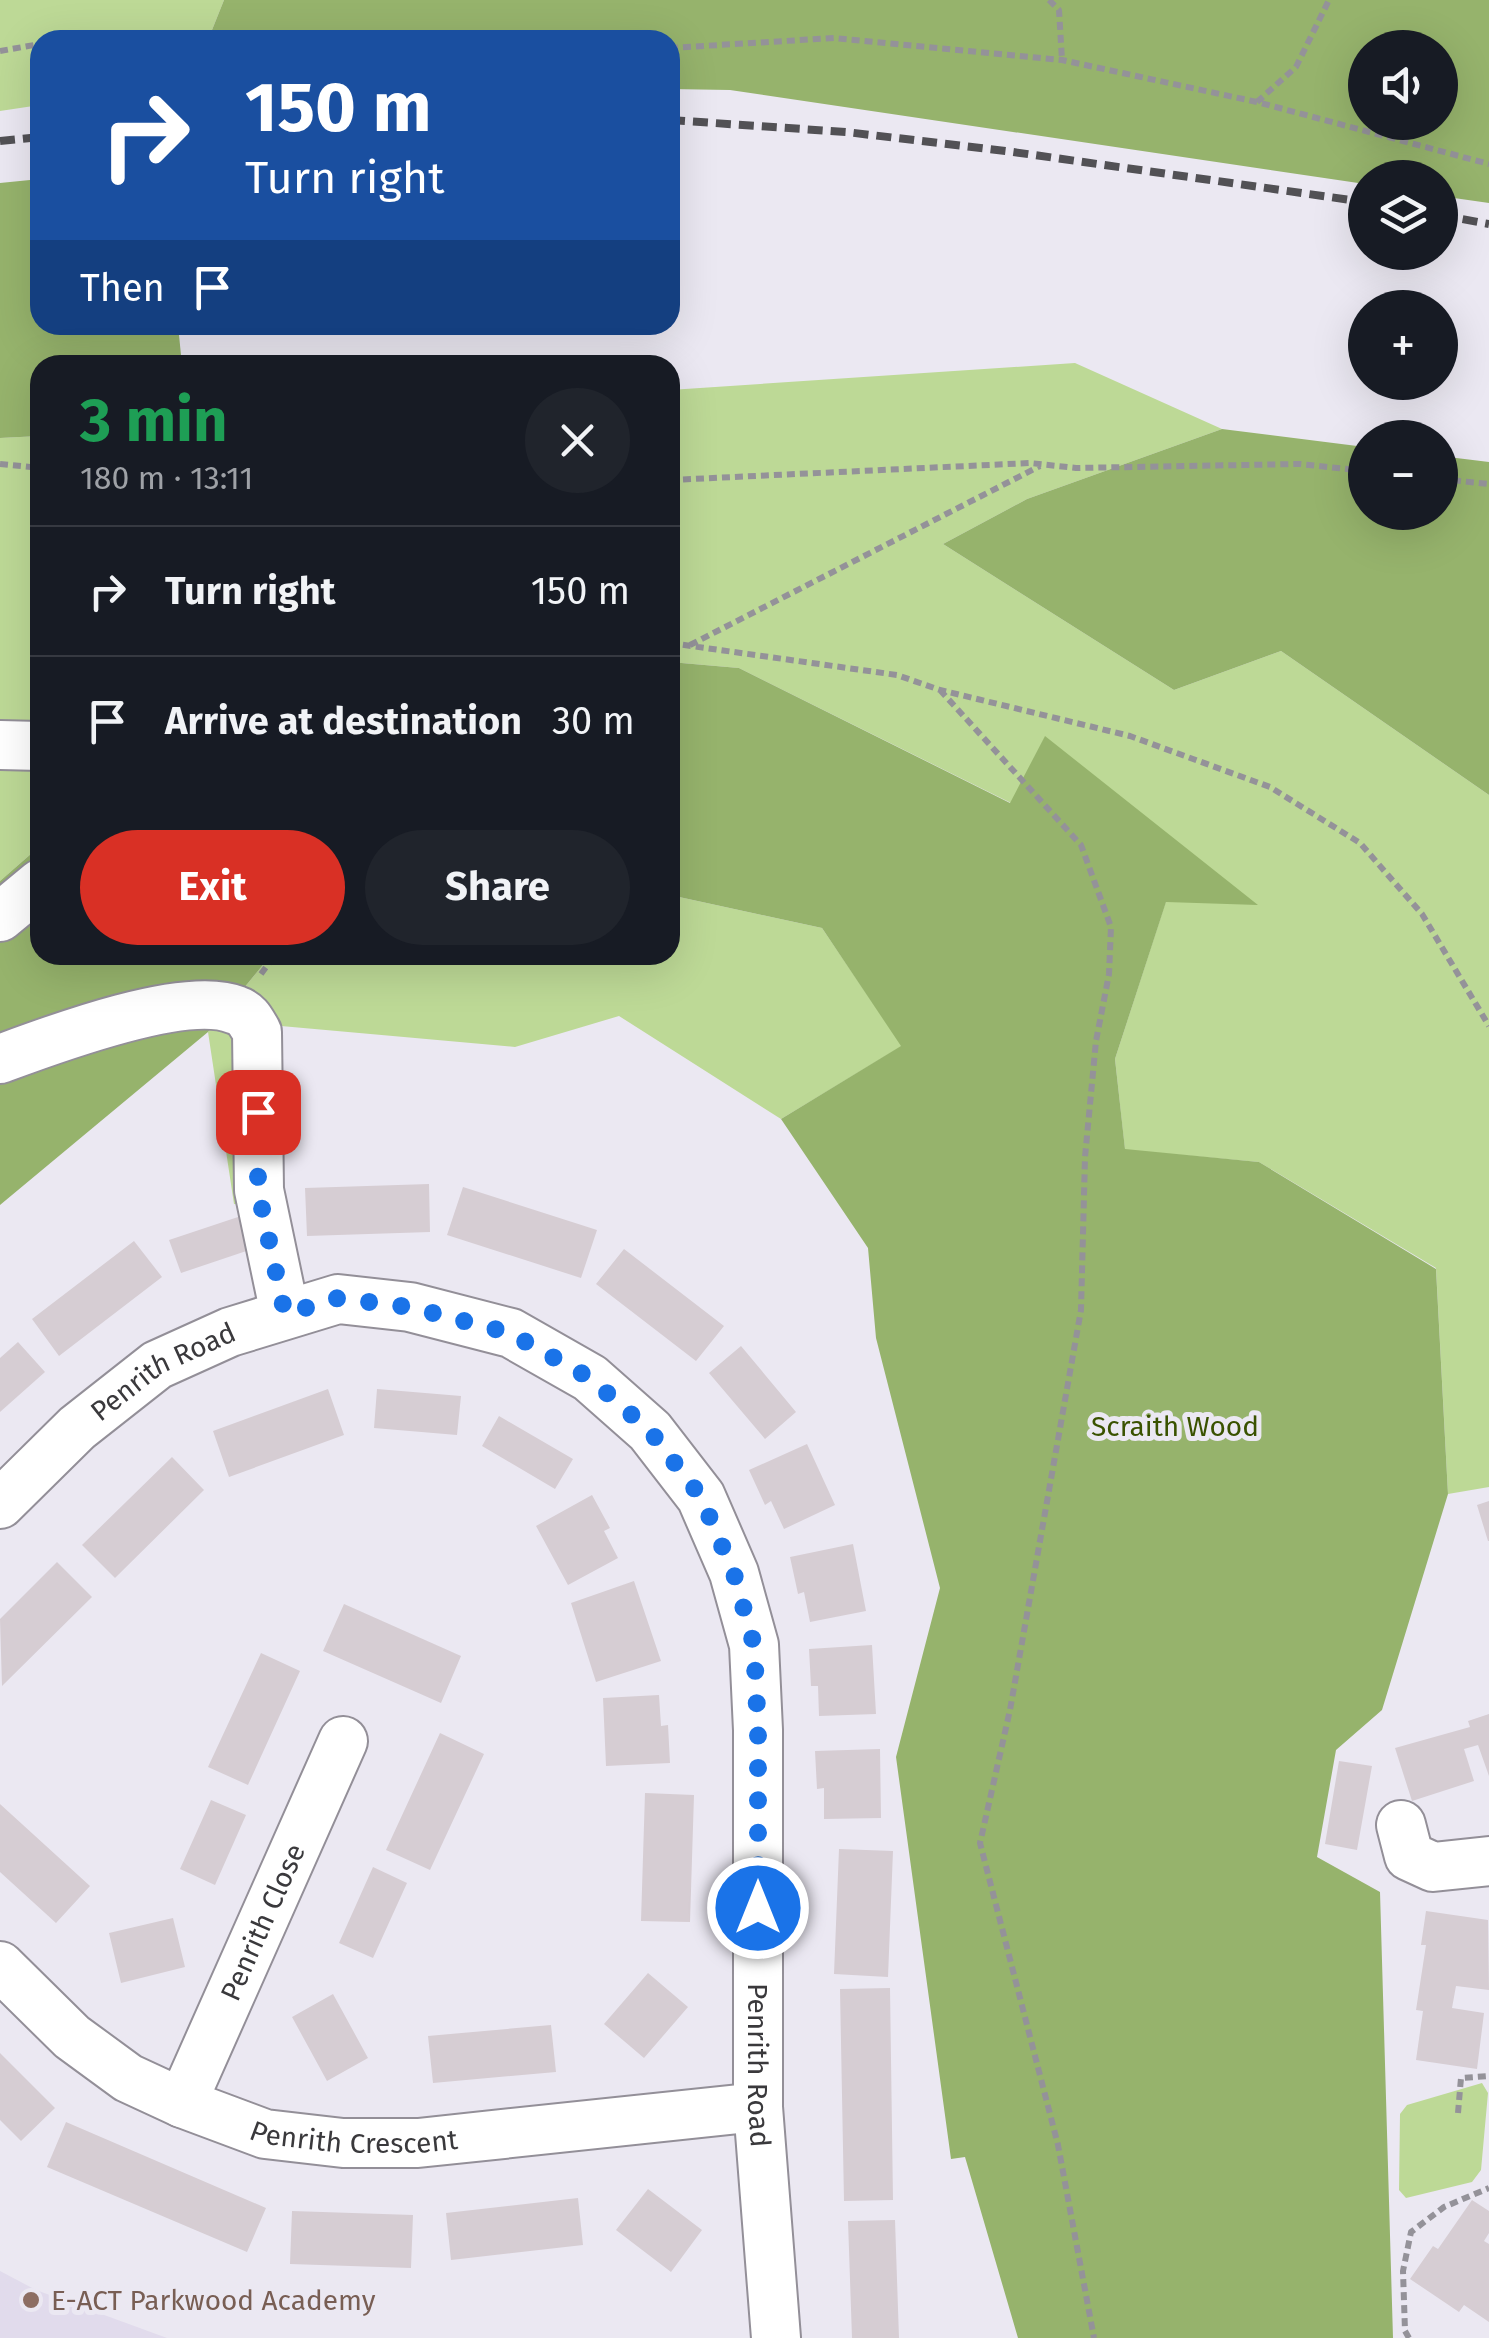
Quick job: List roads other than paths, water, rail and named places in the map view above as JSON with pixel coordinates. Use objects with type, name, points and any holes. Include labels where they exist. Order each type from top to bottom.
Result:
[{"type":"street","points":[[0,746],[30,746]]},
{"type":"street","points":[[0,917],[30,892]]},
{"type":"street","points":[[0,1059],[89,1026],[203,1004],[236,1009],[249,1018],[257,1032],[258,1190],[285,1314]]},
{"type":"street","name":"Penrith Road","points":[[0,1504],[77,1428],[157,1365],[230,1332],[338,1298],[410,1307],[510,1333],[590,1378],[650,1431],[701,1497],[734,1574],[754,1645],[758,1730],[758,2106],[776,2338]]},
{"type":"street","name":"Penrith Close","points":[[182,2103],[343,1741]]},
{"type":"street","points":[[1401,1825],[1408,1856],[1433,1867],[1489,1861]]},
{"type":"street","name":"Penrith Crescent","points":[[0,1966],[72,2037],[128,2078],[265,2134],[343,2143],[418,2142],[758,2106]]},
{"type":"railway","points":[[680,121],[846,132],[1348,200]]},
{"type":"railway","points":[[0,141],[30,138]]},
{"type":"railway","points":[[1458,218],[1489,224]]},
{"type":"place","name":"E-ACT Parkwood Academy","points":[[31,2300]]},
{"type":"park label","name":"Scraith Wood","points":[[1175,1426]]}]
